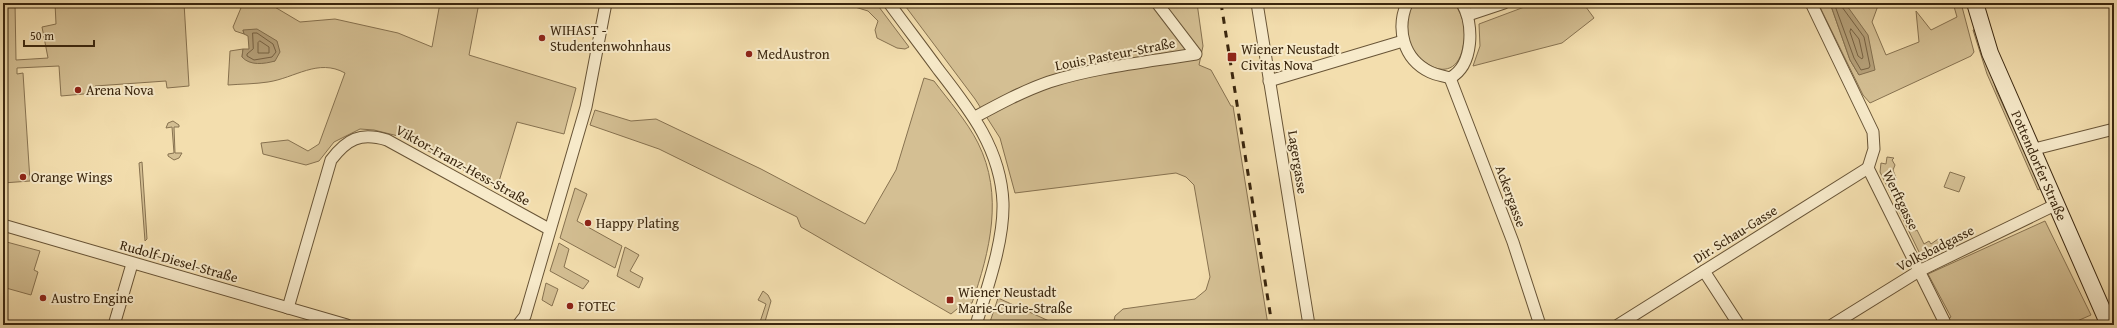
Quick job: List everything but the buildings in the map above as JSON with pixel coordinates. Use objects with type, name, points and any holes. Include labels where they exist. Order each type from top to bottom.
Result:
[{"type":"main road","name":"Pottendorfer Straße","points":[[1975,3],[1990,53],[2031,150],[2109,325]]},
{"type":"street","points":[[523,322],[581,122],[594,69],[606,3]]},
{"type":"street","points":[[889,3],[975,117],[991,149],[999,176],[1002,203],[998,242],[978,320]]},
{"type":"street","name":"Louis Pasteur-Straße","points":[[975,117],[1011,97],[1049,82],[1091,71],[1196,54],[1157,3]]},
{"type":"street","name":"Lagergasse","points":[[1257,3],[1309,325]]},
{"type":"street","points":[[1407,3],[1402,14],[1403,41],[1413,60],[1430,72],[1450,78],[1456,75],[1469,48],[1471,30],[1468,15],[1462,3]]},
{"type":"street","points":[[1468,15],[1504,3]]},
{"type":"street","name":"Werftgasse","points":[[1811,3],[1873,132],[1874,149],[1868,168],[1944,321]]},
{"type":"street","points":[[1269,81],[1403,41]]},
{"type":"street","name":"Ackergasse","points":[[1450,78],[1513,242],[1540,325]]},
{"type":"street","points":[[2031,150],[2114,129]]},
{"type":"street","name":"Viktor-Franz-Hess-Straße","points":[[288,308],[332,160],[342,145],[358,138],[373,136],[386,140],[550,229]]},
{"type":"street","name":"Dir. Schau-Gasse","points":[[1618,325],[1868,168]]},
{"type":"street","name":"Volksbadgasse","points":[[1832,325],[1919,272],[2056,204]]},
{"type":"street","name":"Rudolf-Diesel-Straße","points":[[3,225],[132,264],[347,325]]},
{"type":"street","points":[[114,325],[132,264]]},
{"type":"street","points":[[1704,271],[1739,325]]},
{"type":"shaded area","name":"Arena Nova","points":[[3,3],[15,3],[16,60],[48,58],[42,27],[56,24],[55,3],[184,3],[189,86],[167,88],[166,81],[95,86],[95,93],[61,96],[59,66],[17,68],[17,74],[23,73],[30,181],[3,183]]},
{"type":"shaded area","points":[[243,3],[268,3],[300,22],[335,19],[398,33],[432,47],[440,3],[479,3],[469,55],[576,88],[564,134],[517,122],[497,188],[402,137],[374,130],[360,129],[334,142],[319,161],[306,165],[263,154],[261,143],[288,140],[308,151],[319,144],[345,73],[335,69],[316,68],[268,82],[228,85],[230,51],[243,49],[242,57],[275,61],[243,30],[244,34],[235,31],[233,27]]},
{"type":"shaded area","points":[[856,3],[876,3],[909,47],[905,49],[897,48],[877,38],[875,30],[878,21],[868,11],[855,7]]},
{"type":"shaded area","points":[[903,3],[1197,3],[1203,46],[1199,65],[1211,70],[1231,106],[1233,106],[1268,325],[1113,325],[1115,316],[1123,309],[1195,299],[1206,290],[1210,277],[1194,185],[1186,177],[1176,173],[1015,193],[1000,138],[975,99]]},
{"type":"shaded area","points":[[1412,3],[1455,4],[1463,20],[1465,35],[1458,61],[1450,68],[1440,69],[1430,66],[1420,58],[1412,48],[1407,36],[1406,24]]},
{"type":"shaded area","points":[[1535,3],[1583,3],[1594,18],[1562,43],[1473,66],[1480,46],[1479,24]]},
{"type":"shaded area","points":[[1818,3],[1830,3],[1850,60],[1859,75],[1845,3],[1879,3],[1872,22],[1886,55],[1919,42],[1916,11],[1931,30],[1957,17],[1953,3],[1961,3],[1974,52],[1971,56],[1870,103],[1863,95]]},
{"type":"shaded area","points":[[1976,29],[1997,92],[2041,188],[2038,190],[1987,74],[1973,30]]},
{"type":"shaded area","points":[[924,78],[934,81],[969,127],[978,143],[986,163],[991,183],[992,223],[989,243],[972,303],[963,304],[951,314],[801,227],[797,217],[659,149],[590,125],[595,110],[631,121],[656,119],[761,169],[865,224],[896,170]]},
{"type":"shaded area","points":[[173,121],[179,125],[179,127],[174,127],[175,153],[182,153],[179,158],[174,160],[168,156],[168,154],[174,153],[172,127],[166,128],[168,123]]},
{"type":"shaded area","points":[[1887,157],[1894,158],[1892,160],[1895,165],[1893,170],[1896,178],[1893,180],[1900,197],[1894,200],[1880,172],[1881,163],[1886,164]]},
{"type":"shaded area","points":[[142,162],[147,239],[145,241],[139,163]]},
{"type":"shaded area","points":[[1950,172],[1965,177],[1959,192],[1944,187]]},
{"type":"shaded area","points":[[575,188],[587,194],[577,221],[622,246],[615,268],[560,238]]},
{"type":"shaded area","points":[[1902,200],[1915,231],[1917,230],[1924,244],[1929,241],[1931,244],[1941,237],[1943,242],[1936,245],[1938,250],[1921,256],[1895,203]]},
{"type":"shaded area","points":[[2045,221],[2091,315],[2068,325],[1937,325],[1951,317],[1928,274]]},
{"type":"shaded area","points":[[3,241],[40,251],[34,270],[38,272],[31,295],[6,288],[3,298]]},
{"type":"shaded area","points":[[559,243],[569,249],[564,267],[589,281],[583,289],[550,271]]},
{"type":"shaded area","points":[[625,247],[639,255],[630,271],[643,278],[639,288],[617,276]]},
{"type":"shaded area","points":[[546,283],[558,289],[552,306],[542,300]]},
{"type":"shaded area","points":[[763,291],[768,295],[771,301],[764,325],[759,325],[766,304],[758,300]]},
{"type":"shaded area","points":[[998,298],[1058,325],[989,325]]},
{"type":"water","points":[[1830,3],[1845,3],[1868,35],[1875,70],[1859,75],[1850,60]]},
{"type":"water","points":[[257,29],[277,41],[280,52],[275,61],[253,63],[242,57],[243,49],[249,49],[248,36],[244,34],[243,30]]},
{"type":"railway","points":[[1221,3],[1272,325]]},
{"type":"place","name":"WIHAST - Studentenwohnhaus","points":[[542,38]]},
{"type":"place","name":"MedAustron","points":[[749,54]]},
{"type":"place","name":"Wiener Neustadt Civitas Nova","points":[[1232,57]]},
{"type":"place","name":"Arena Nova","points":[[78,90]]},
{"type":"place","name":"Orange Wings","points":[[23,177]]},
{"type":"place","name":"Happy Plating","points":[[588,223]]},
{"type":"place","name":"Austro Engine","points":[[43,298]]},
{"type":"place","name":"Wiener Neustadt Marie-Curie-Straße","points":[[950,300]]},
{"type":"place","name":"FOTEC","points":[[570,306]]}]
